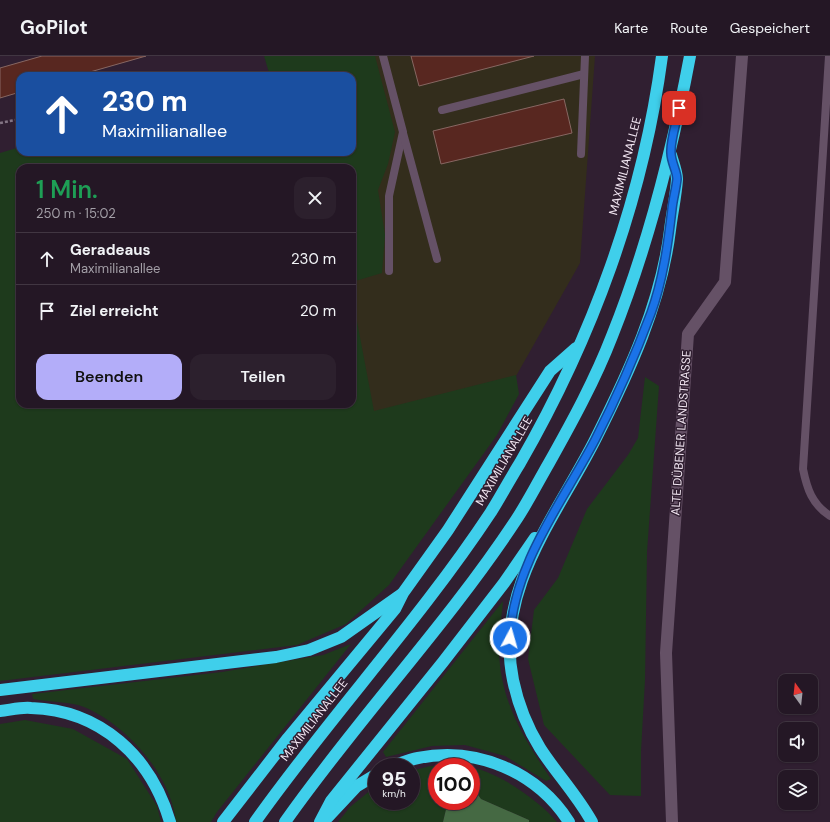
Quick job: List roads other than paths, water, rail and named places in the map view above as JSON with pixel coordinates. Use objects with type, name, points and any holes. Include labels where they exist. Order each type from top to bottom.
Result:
[{"type":"highway","name":"MAXIMILIANALLEE","points":[[255,822],[310,746],[412,620],[492,511],[550,411],[580,345],[610,268],[630,205],[649,127],[662,56]]},
{"type":"highway","points":[[285,822],[331,761],[448,616],[517,519],[570,425],[611,339],[637,270],[671,152],[690,56]]},
{"type":"highway","points":[[320,822],[331,802],[346,782],[443,662],[547,523],[595,440],[631,364],[652,312],[661,279],[668,244],[677,178],[671,152]]},
{"type":"highway","points":[[223,822],[269,762],[395,609],[403,593],[452,524],[550,371],[580,345]]},
{"type":"highway","points":[[547,523],[517,595],[510,625],[509,651],[513,679],[526,720],[540,748],[582,805],[592,822]]},
{"type":"highway","points":[[0,690],[276,657],[309,650],[341,637],[403,593]]},
{"type":"highway","points":[[0,711],[30,708],[52,710],[89,721],[121,741],[135,755],[153,780],[164,800],[170,822]]},
{"type":"highway","points":[[418,758],[449,754],[472,757],[496,763],[516,771],[543,791],[561,810],[569,822]]},
{"type":"highway","points":[[323,822],[357,786],[368,779]]},
{"type":"street","name":"ALTE DÜBENER LANDSTRASSE","points":[[672,822],[666,653],[688,334],[725,282],[742,56]]},
{"type":"lane","points":[[383,56],[437,258]]},
{"type":"lane","points":[[580,154],[585,56]]},
{"type":"lane","points":[[829,56],[803,469],[808,491],[822,511],[830,516]]},
{"type":"lane","points":[[442,110],[584,74]]},
{"type":"lane","points":[[389,271],[388,196],[403,132]]}]
